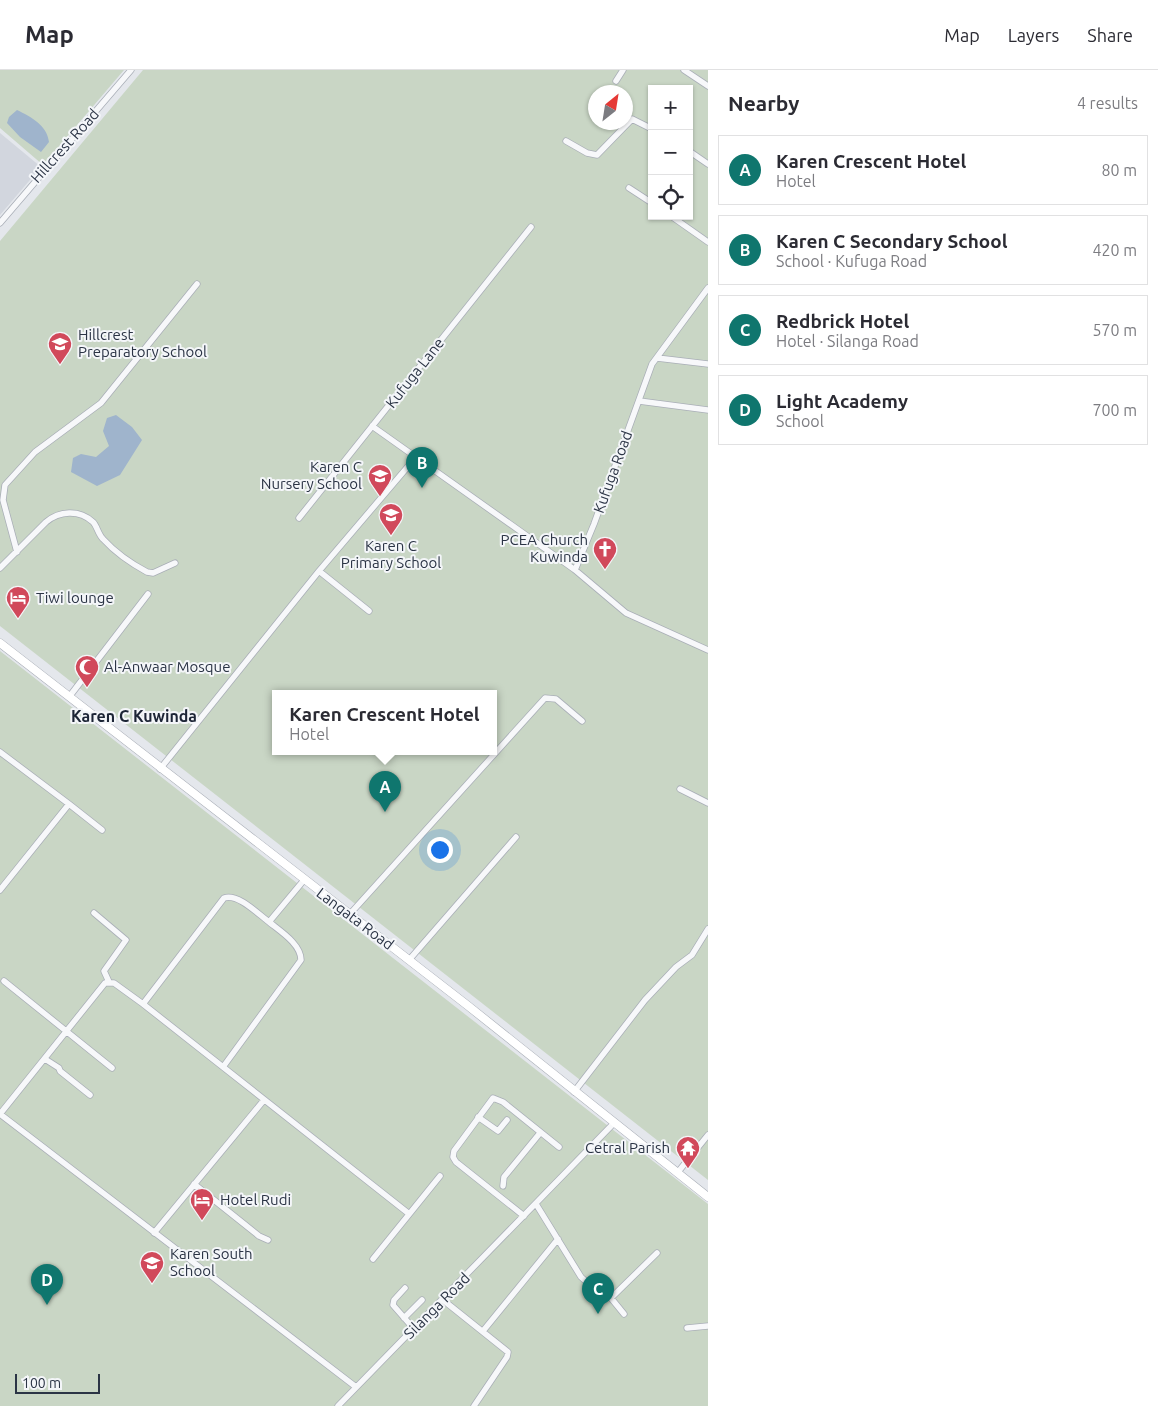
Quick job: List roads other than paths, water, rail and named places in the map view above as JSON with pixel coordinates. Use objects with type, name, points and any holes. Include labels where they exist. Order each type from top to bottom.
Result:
[{"type":"main road","name":"Langata Road","points":[[0,643],[160,769],[409,960],[708,1197]]},
{"type":"street","name":"Hillcrest Road","points":[[0,223],[131,70]]},
{"type":"street","points":[[616,81],[623,70]]},
{"type":"street","points":[[684,70],[708,86]]},
{"type":"street","points":[[566,141],[587,153],[597,155],[632,119],[648,127]]},
{"type":"street","points":[[693,154],[708,164]]},
{"type":"street","points":[[630,188],[648,200]]},
{"type":"street","points":[[677,220],[708,242]]},
{"type":"street","name":"Kufuga Lane","points":[[299,518],[531,227]]},
{"type":"street","points":[[16,552],[3,500],[5,485],[35,452],[101,403],[197,284]]},
{"type":"street","name":"Kufuga Road","points":[[575,570],[594,524],[647,377],[657,358],[706,295],[708,288]]},
{"type":"street","points":[[657,358],[708,364]]},
{"type":"street","points":[[639,401],[708,410]]},
{"type":"street","points":[[372,426],[575,570],[626,613],[708,650]]},
{"type":"street","points":[[160,769],[319,571],[416,457]]},
{"type":"street","points":[[0,568],[54,516],[65,512],[80,515],[93,522],[104,540],[147,572],[153,573],[175,563]]},
{"type":"street","points":[[319,571],[369,611]]},
{"type":"street","points":[[69,697],[148,594]]},
{"type":"street","points":[[497,752],[546,698],[556,699],[582,721]]},
{"type":"street","points":[[0,752],[102,830]]},
{"type":"street","points":[[349,915],[494,755]]},
{"type":"street","points":[[680,789],[708,803]]},
{"type":"street","points":[[0,890],[68,804]]},
{"type":"street","points":[[409,960],[516,837]]},
{"type":"street","points":[[269,922],[304,880]]},
{"type":"street","points":[[143,1004],[224,898],[237,899],[269,922],[294,944],[301,960],[223,1067]]},
{"type":"street","points":[[94,913],[126,940],[104,970],[109,982],[143,1004],[408,1213]]},
{"type":"street","points":[[574,1092],[645,1000],[676,967],[692,955],[708,929]]},
{"type":"street","points":[[4,981],[112,1068]]},
{"type":"street","points":[[109,982],[102,985],[0,1114],[356,1387]]},
{"type":"street","points":[[44,1059],[59,1068],[60,1071],[90,1095]]},
{"type":"street","points":[[524,1216],[454,1159],[454,1151],[493,1098],[498,1099],[559,1147]]},
{"type":"street","points":[[154,1233],[264,1100]]},
{"type":"street","points":[[478,1117],[498,1131],[507,1120]]},
{"type":"street","name":"Silanga Road","points":[[338,1406],[444,1300],[614,1123]]},
{"type":"street","points":[[503,1186],[504,1177],[540,1132]]},
{"type":"street","points":[[678,1172],[708,1135]]},
{"type":"street","points":[[373,1259],[408,1213],[440,1176]]},
{"type":"street","points":[[194,1184],[259,1236],[268,1240]]},
{"type":"street","points":[[536,1204],[582,1277],[591,1286],[611,1298],[624,1314]]},
{"type":"street","points":[[483,1331],[558,1239]]},
{"type":"street","points":[[611,1298],[657,1253]]},
{"type":"street","points":[[404,1288],[392,1304],[414,1329]]},
{"type":"street","points":[[404,1318],[422,1300]]},
{"type":"street","points":[[444,1300],[507,1350],[508,1354],[474,1406]]},
{"type":"street","points":[[687,1328],[708,1326]]},
{"type":"water","points":[[17,110],[42,126],[48,136],[49,142],[41,152],[20,137],[7,123],[9,117]]},
{"type":"water","points":[[116,415],[132,427],[142,440],[120,475],[97,486],[71,472],[73,458],[81,454],[96,457],[109,446],[103,431],[107,418]]},
{"type":"place","name":"Hillcrest Preparatory School","points":[[60,365]]},
{"type":"place","name":"Karen C Secondary School","points":[[422,488]]},
{"type":"place","name":"Karen C Nursery School","points":[[380,497]]},
{"type":"place","name":"Karen C Primary School","points":[[391,536]]},
{"type":"place","name":"PCEA Church Kuwinda","points":[[605,570]]},
{"type":"place","name":"Tiwi lounge","points":[[18,619]]},
{"type":"place","name":"Al-Anwaar Mosque","points":[[87,688]]},
{"type":"place","name":"Karen Crescent Hotel","points":[[385,812]]},
{"type":"place","name":"Cetral Parish","points":[[688,1169]]},
{"type":"place","name":"Hotel Rudi","points":[[202,1221]]},
{"type":"place","name":"Karen South School","points":[[152,1284]]},
{"type":"place","name":"Light Academy","points":[[47,1305]]},
{"type":"place","name":"Redbrick Hotel","points":[[598,1314]]},
{"type":"district","name":"Karen C Kuwinda","points":[[134,716]]}]
